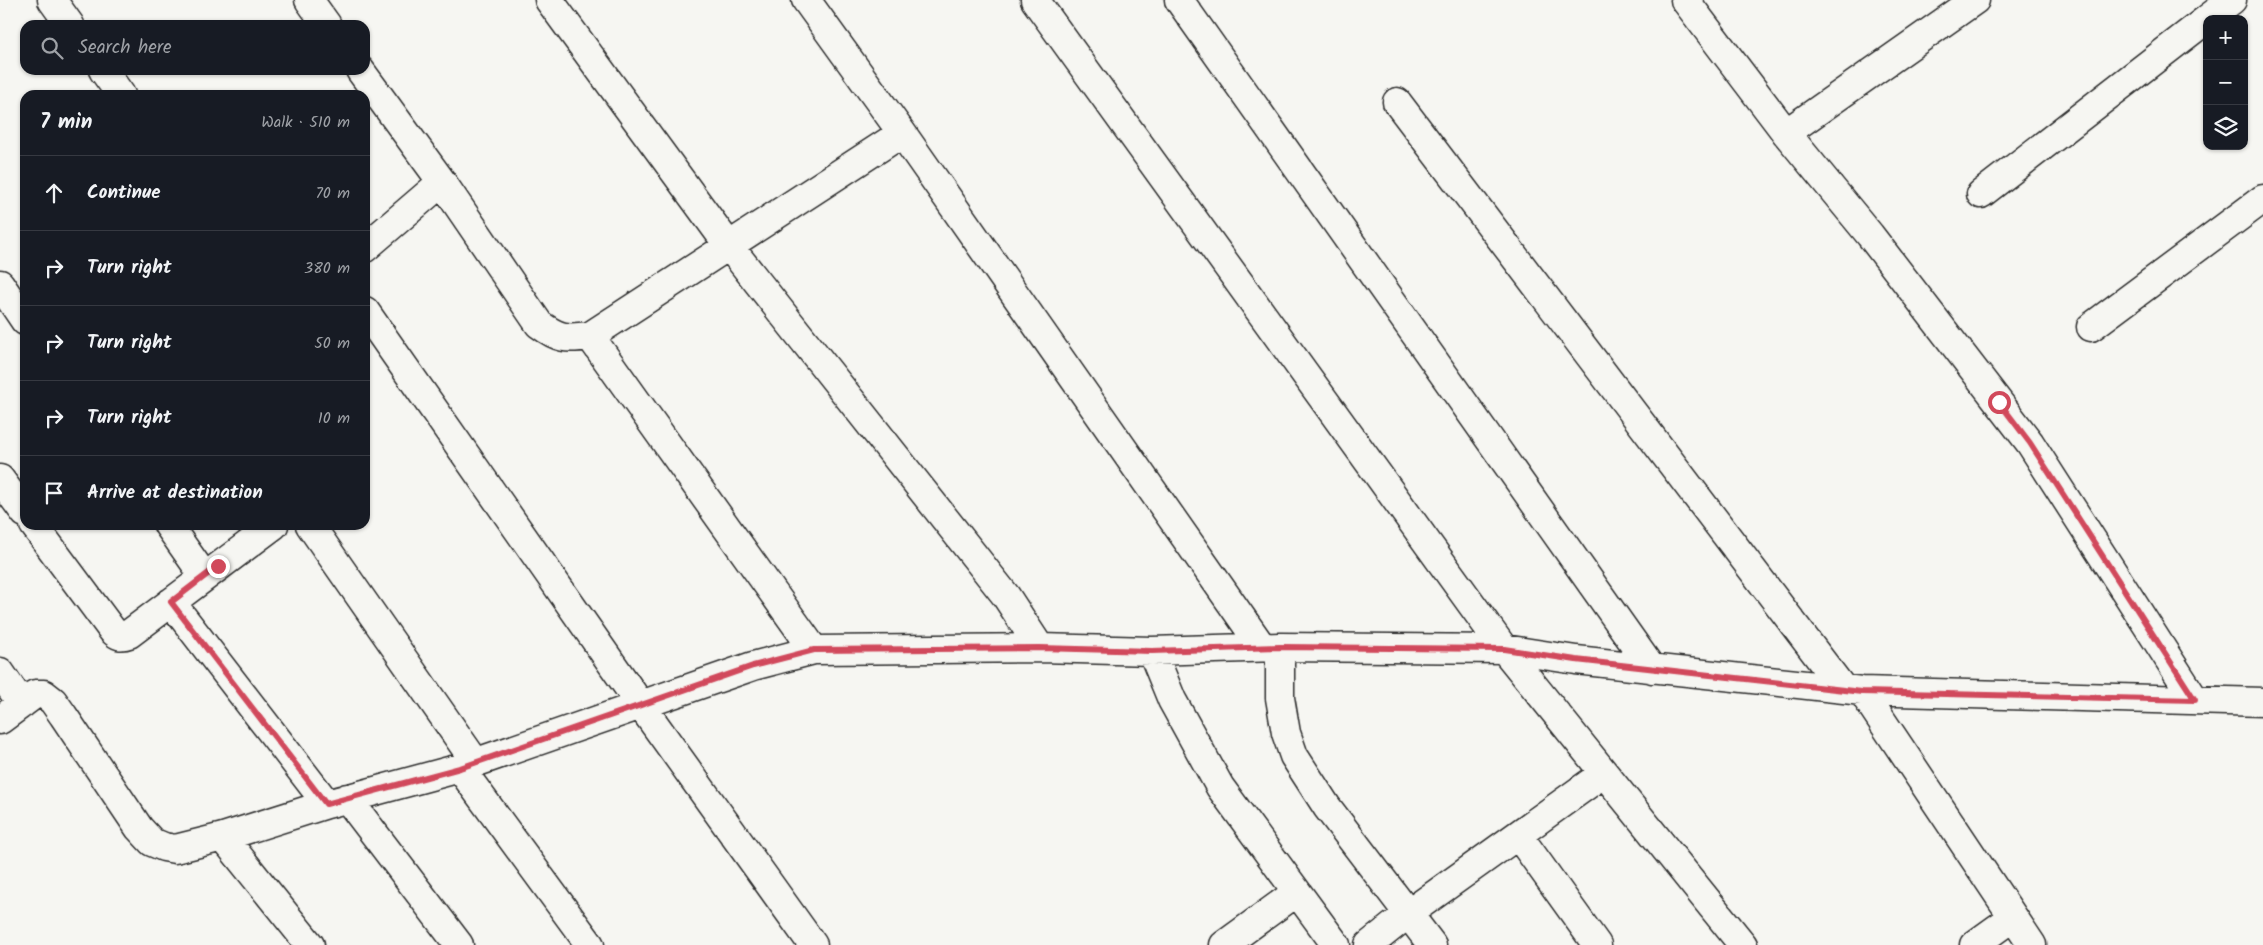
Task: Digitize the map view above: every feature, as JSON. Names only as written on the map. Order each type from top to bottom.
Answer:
[{"type":"street","points":[[52,0],[66,20]]},
{"type":"street","points":[[309,0],[323,20]]},
{"type":"street","points":[[549,0],[728,246],[1006,596],[1040,648]]},
{"type":"street","points":[[806,0],[1271,647],[1286,733],[1294,756],[1327,807],[1432,945]]},
{"type":"street","points":[[1035,0],[1504,649],[1743,945]]},
{"type":"street","points":[[1179,0],[1652,669]]},
{"type":"street","points":[[1685,0],[1786,133],[1870,235],[2030,443],[2195,700]]},
{"type":"street","points":[[1786,133],[1975,0]]},
{"type":"street","points":[[2212,15],[2232,0]]},
{"type":"street","points":[[1981,194],[2203,22]]},
{"type":"street","points":[[107,75],[117,90]]},
{"type":"street","points":[[364,75],[442,182],[539,324],[555,336],[571,338],[590,336],[902,132]]},
{"type":"street","points":[[1397,102],[1852,690],[2032,945]]},
{"type":"street","points":[[370,244],[442,182]]},
{"type":"street","points":[[2091,327],[2263,199]]},
{"type":"street","points":[[0,284],[20,314]]},
{"type":"street","points":[[370,318],[640,704],[813,945]]},
{"type":"street","points":[[590,336],[814,650]]},
{"type":"street","points":[[0,479],[20,506]]},
{"type":"street","points":[[38,530],[117,635],[123,636],[129,634],[267,530]]},
{"type":"street","points":[[172,530],[204,576]]},
{"type":"street","points":[[313,530],[468,766],[590,945]]},
{"type":"street","points":[[171,602],[458,945]]},
{"type":"street","points":[[0,720],[35,694],[44,694],[53,701],[139,828],[152,842],[164,847],[175,848],[223,837],[337,801],[468,766],[640,704],[753,666],[814,650],[1040,648],[1152,651],[1271,647],[1504,649],[1652,669],[1852,690],[2263,702]]},
{"type":"street","points":[[1152,651],[1172,700],[1220,787],[1336,945]]},
{"type":"street","points":[[0,672],[22,704]]},
{"type":"street","points":[[1369,945],[1409,913],[1604,773]]},
{"type":"street","points":[[1518,835],[1597,945]]},
{"type":"street","points":[[223,837],[310,945]]},
{"type":"street","points":[[1224,945],[1297,892]]},
{"type":"street","points":[[1974,945],[2013,917]]},
{"type":"route","points":[[218,566],[171,602],[326,804],[460,768],[753,666],[814,650],[1040,648],[1152,651],[1262,647],[1504,649],[1576,660],[1862,692],[2195,700],[2030,443],[1999,402]]}]
